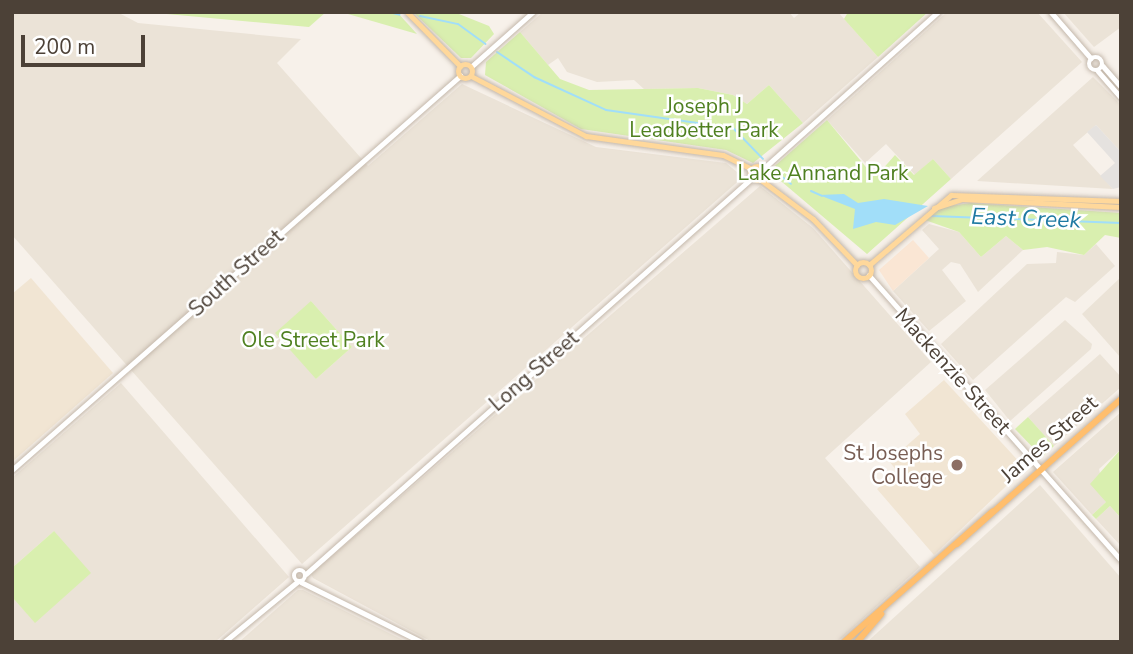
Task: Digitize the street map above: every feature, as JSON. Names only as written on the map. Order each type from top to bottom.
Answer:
[{"type":"highway","name":"James Street","points":[[844,642],[884,610],[1121,399]]},
{"type":"highway","name":"James Street","points":[[859,640],[884,610]]},
{"type":"main road","points":[[407,12],[460,66],[471,67],[471,76]]},
{"type":"main road","points":[[460,66],[460,76],[471,76],[586,136],[723,155],[752,169],[763,169],[761,180]]},
{"type":"main road","points":[[752,169],[752,178],[761,180],[813,219],[857,265],[857,276],[869,275],[869,265]]},
{"type":"main road","points":[[857,265],[869,265],[944,197],[962,193],[1121,201]]},
{"type":"main road","points":[[931,209],[962,199],[1121,207]]},
{"type":"street","points":[[471,67],[533,12]]},
{"type":"street","points":[[763,169],[938,12]]},
{"type":"street","points":[[1051,12],[1091,58],[1100,58],[1103,66],[1121,87]]},
{"type":"street","points":[[1091,58],[1089,67],[1098,71],[1121,97]]},
{"type":"street","points":[[1098,71],[1103,66]]},
{"type":"street","name":"South Street","points":[[12,470],[460,76]]},
{"type":"street","name":"Long Street","points":[[301,577],[752,178]]},
{"type":"street","name":"Mackenzie Street","points":[[869,275],[1121,560]]},
{"type":"street","points":[[224,642],[301,577],[319,590],[422,642]]},
{"type":"street","name":"James Street","points":[[851,642],[859,640]]},
{"type":"shaded area","points":[[12,12],[117,12],[138,23],[301,39],[277,63],[368,166],[462,84],[596,147],[726,163],[743,177],[302,564],[12,235]],"holes":[[[311,301],[352,347],[316,379]]]},
{"type":"shaded area","points":[[543,12],[789,12],[794,18],[801,12],[838,12],[878,57],[803,123],[769,85],[747,104],[733,95],[698,88],[644,89],[634,80],[597,82],[567,72],[558,58],[548,65],[520,32]]},
{"type":"shaded area","points":[[947,12],[1037,12],[1082,62],[951,179],[933,159],[915,175],[886,144],[865,163],[827,120]]},
{"type":"shaded area","points":[[1063,12],[1121,12],[1121,27],[1094,47]]},
{"type":"shaded area","points":[[1093,77],[1121,105],[1121,152],[1096,125],[1073,145],[1113,189],[977,181]]},
{"type":"shaded area","points":[[1096,125],[1121,152],[1121,187],[1113,189],[1100,176],[1115,163],[1087,132]]},
{"type":"shaded area","points":[[760,186],[813,228],[931,362],[825,458],[920,567],[837,642],[432,642],[313,578],[311,574]]},
{"type":"shaded area","points":[[929,224],[959,232],[981,257],[1006,236],[1023,250],[978,292],[960,264],[951,262],[942,270],[966,301],[929,331],[893,291],[939,249],[922,230]]},
{"type":"shaded area","points":[[913,240],[929,258],[893,291],[879,270]]},
{"type":"shaded area","points":[[1096,244],[1115,266],[1075,302],[1066,297],[973,380],[941,344],[1027,264],[1056,263],[1057,252],[1084,255]]},
{"type":"shaded area","points":[[1121,277],[1121,358],[1082,314]]},
{"type":"shaded area","points":[[31,278],[113,373],[12,462],[12,294]]},
{"type":"shaded area","points":[[1065,320],[1092,344],[1091,349],[1010,421],[985,390]]},
{"type":"shaded area","points":[[1100,354],[1121,377],[1121,387],[1054,446],[1028,417]]},
{"type":"shaded area","name":"St Josephs College","points":[[944,380],[1025,468],[934,555],[877,489],[897,471],[889,461],[920,434],[905,414]]},
{"type":"shaded area","points":[[121,383],[289,577],[215,642],[12,642],[12,597],[35,622],[54,531],[12,568],[12,478]]},
{"type":"shaded area","points":[[1121,412],[1121,449],[1099,469],[1106,502],[1092,515],[1053,472]]},
{"type":"shaded area","points":[[1040,485],[1121,578],[1121,642],[867,642]]},
{"type":"shaded area","points":[[1110,506],[1121,518],[1121,546],[1096,519]]},
{"type":"shaded area","points":[[298,590],[303,590],[407,642],[239,642]]},
{"type":"green space","points":[[145,12],[326,12],[309,27]]},
{"type":"green space","points":[[341,12],[397,12],[417,34]]},
{"type":"green space","points":[[413,12],[454,12],[489,26],[494,34],[471,58],[461,58]]},
{"type":"green space","points":[[848,12],[928,12],[878,57],[844,19]]},
{"type":"green space","name":"Joseph J Leadbetter Park","points":[[520,32],[560,79],[589,90],[698,88],[733,95],[747,104],[769,85],[803,123],[753,163],[726,150],[581,129],[485,75],[486,62]]},
{"type":"green space","name":"Lake Annand Park","points":[[827,120],[870,172],[880,172],[895,155],[914,175],[933,159],[951,179],[867,254],[769,171]]},
{"type":"green space","points":[[971,203],[1121,213],[1121,238],[1105,235],[1084,255],[1047,247],[1023,250],[1006,236],[981,257],[959,232],[925,220],[942,207]]},
{"type":"green space","name":"Ole Street Park","points":[[311,301],[352,347],[316,379],[275,333]]},
{"type":"green space","points":[[1028,417],[1054,446],[1042,457],[1015,429]]},
{"type":"green space","points":[[1121,449],[1121,518],[1110,506],[1096,519],[1092,515],[1106,502],[1090,484]]},
{"type":"green space","points":[[54,531],[91,573],[35,623],[12,597],[12,568]]},
{"type":"water","points":[[844,194],[858,203],[884,199],[928,206],[895,225],[876,222],[853,229],[855,209],[819,195]]},
{"type":"waterway","name":"East Creek","points":[[389,12],[400,15]]},
{"type":"waterway","name":"East Creek","points":[[420,16],[458,24],[486,44]]},
{"type":"waterway","name":"East Creek","points":[[497,52],[534,77],[606,110],[733,128],[763,159]]},
{"type":"waterway","name":"East Creek","points":[[772,169],[791,184]]},
{"type":"waterway","name":"East Creek","points":[[811,191],[822,196]]},
{"type":"waterway","name":"East Creek","points":[[932,216],[1121,223]]},
{"type":"place","name":"St Josephs College","points":[[957,465]]}]
